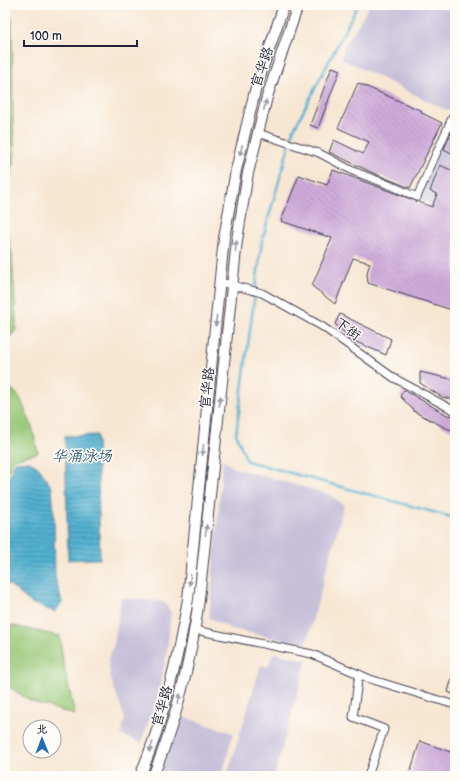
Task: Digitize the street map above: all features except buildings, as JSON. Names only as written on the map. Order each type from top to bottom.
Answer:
[{"type":"main road","name":"官华路","points":[[140,776],[163,714],[182,636],[188,599],[224,238],[236,170],[255,91],[284,5]]},
{"type":"main road","name":"官华路","points":[[153,776],[174,720],[186,674],[195,630],[237,240],[248,173],[272,81],[298,5]]},
{"type":"street","points":[[258,133],[319,153],[353,171],[417,197],[452,118],[455,115]]},
{"type":"street","name":"下街","points":[[220,282],[262,293],[323,327],[394,378],[455,411]]},
{"type":"street","points":[[195,630],[312,654],[370,679],[455,705]]},
{"type":"street","points":[[359,674],[353,718],[384,729],[368,776]]},
{"type":"shaded area","points":[[370,5],[455,5],[455,106],[448,111],[342,59],[344,47]]},
{"type":"shaded area","points":[[455,110],[455,228],[428,219],[431,204],[413,197],[449,115]]},
{"type":"shaded area","points":[[223,459],[234,468],[328,494],[344,505],[306,645],[232,629],[209,618]]},
{"type":"shaded area","points":[[121,598],[164,602],[171,612],[167,651],[161,685],[141,743],[121,735],[125,719],[110,676],[108,660],[114,644]]},
{"type":"shaded area","points":[[273,653],[307,660],[274,776],[227,776],[261,665],[268,667]]},
{"type":"shaded area","points":[[181,716],[233,733],[222,776],[159,776]]},
{"type":"green space","points":[[5,13],[12,19],[13,126],[15,154],[12,174],[5,180]]},
{"type":"green space","points":[[5,219],[12,254],[16,330],[5,343]]},
{"type":"green space","points":[[5,383],[19,396],[32,426],[38,453],[14,459],[5,478]]},
{"type":"green space","points":[[5,624],[60,636],[63,661],[75,715],[30,701],[5,684]]},
{"type":"water","name":"华涌泳场","points":[[97,435],[100,559],[68,560],[65,436]]},
{"type":"water","points":[[29,461],[39,468],[52,488],[55,577],[62,602],[55,612],[31,603],[10,585],[5,584],[5,520],[8,481],[15,462]]},
{"type":"waterway","points":[[358,5],[293,131],[262,241],[236,434],[247,461],[455,518]]}]
